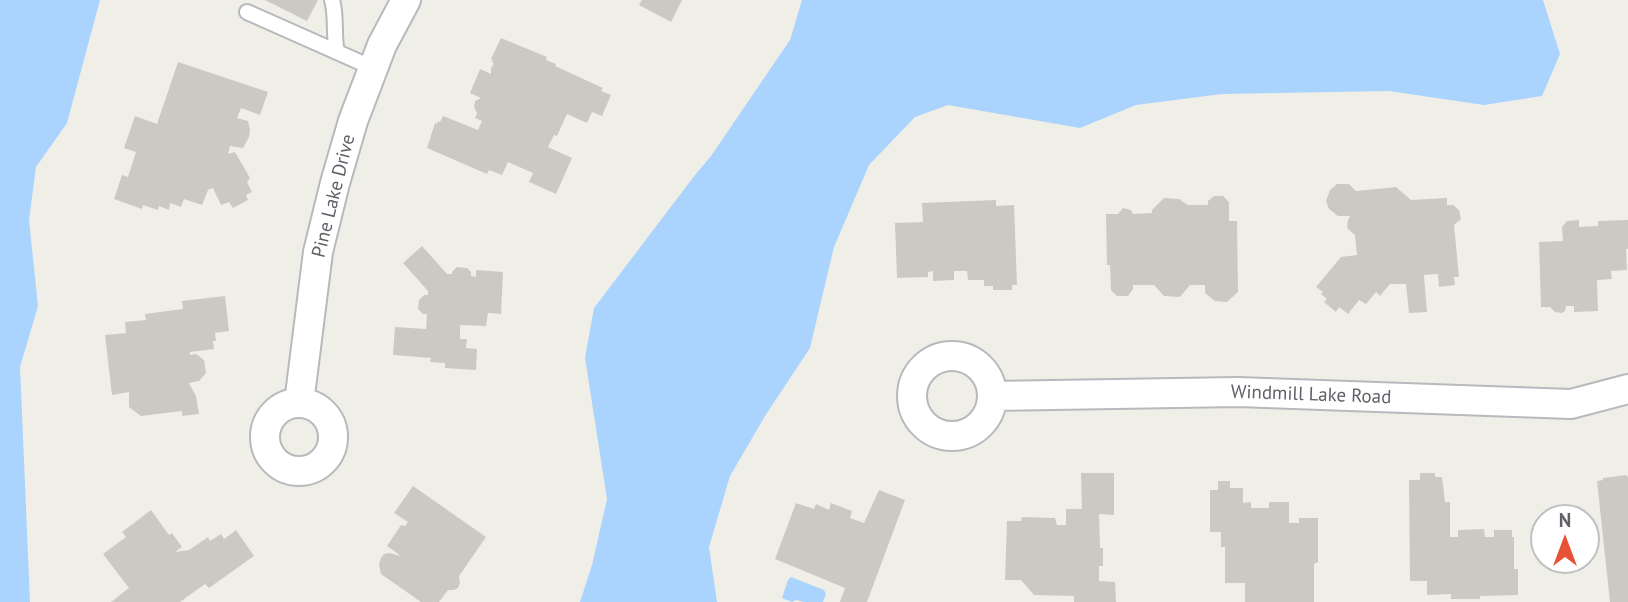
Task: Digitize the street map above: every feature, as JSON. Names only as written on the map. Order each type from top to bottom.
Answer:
[{"type":"street","name":"Pine Lake Drive","points":[[299,403],[318,252],[353,121],[382,45],[406,0]]},
{"type":"street","name":"Windmill Lake Road","points":[[992,396],[1238,392],[1571,404],[1628,390]]},
{"type":"lane","points":[[332,0],[336,13],[334,39],[337,52]]},
{"type":"lane","points":[[247,12],[373,68]]},
{"type":"water","points":[[0,0],[100,0],[67,123],[36,167],[29,220],[38,306],[20,367],[30,602],[0,602]]},
{"type":"water","points":[[802,0],[1543,0],[1560,54],[1542,96],[1484,105],[1389,91],[1222,94],[1136,105],[1080,128],[948,105],[915,117],[869,165],[834,247],[810,348],[765,416],[730,476],[709,547],[717,602],[580,602],[592,565],[607,499],[585,358],[594,308],[711,156],[790,40]]},
{"type":"water","points":[[791,577],[824,590],[826,594],[823,602],[792,602],[782,598]]},
{"type":"building","points":[[265,0],[318,0],[307,21]]},
{"type":"building","points":[[642,0],[682,0],[671,22],[639,5]]},
{"type":"building","points":[[501,38],[547,57],[546,60],[556,64],[555,66],[603,88],[601,91],[611,95],[602,116],[592,112],[587,123],[567,114],[557,136],[554,135],[548,147],[572,158],[556,194],[529,182],[533,173],[508,162],[502,175],[489,170],[487,174],[427,148],[435,123],[440,122],[443,116],[478,130],[482,121],[475,118],[477,113],[474,107],[475,101],[481,98],[470,93],[480,69],[491,74],[494,64],[491,59]]},
{"type":"building","points":[[178,62],[268,92],[260,115],[241,108],[237,118],[248,121],[249,137],[243,148],[230,146],[228,154],[235,152],[250,178],[247,182],[252,192],[246,195],[248,200],[233,208],[229,202],[221,205],[213,188],[208,190],[202,205],[184,199],[181,207],[170,203],[169,210],[143,205],[142,209],[114,199],[122,175],[128,177],[136,152],[124,148],[135,116],[157,124]]},
{"type":"building","points":[[1337,184],[1349,184],[1356,191],[1396,187],[1411,200],[1447,198],[1447,205],[1453,205],[1459,210],[1461,219],[1454,225],[1459,277],[1454,277],[1455,285],[1439,287],[1438,274],[1424,275],[1427,312],[1409,313],[1406,284],[1390,284],[1380,296],[1376,292],[1366,304],[1359,300],[1348,314],[1339,307],[1336,312],[1324,302],[1327,299],[1316,287],[1341,257],[1357,255],[1355,235],[1347,228],[1350,216],[1338,216],[1329,209],[1326,201],[1330,190]]},
{"type":"building","points":[[1214,196],[1223,196],[1229,202],[1229,221],[1237,221],[1238,292],[1227,302],[1215,301],[1205,293],[1205,285],[1190,285],[1180,297],[1164,296],[1154,285],[1133,285],[1128,296],[1117,296],[1111,290],[1110,265],[1107,265],[1106,214],[1118,214],[1123,208],[1131,210],[1133,214],[1152,213],[1164,198],[1179,199],[1188,205],[1208,205],[1208,201]]},
{"type":"building","points":[[996,200],[996,206],[1014,205],[1017,285],[1012,285],[1012,290],[993,290],[993,286],[984,286],[984,280],[968,280],[967,271],[954,271],[954,280],[933,281],[933,271],[928,272],[928,277],[897,278],[895,223],[923,222],[922,203]]},
{"type":"building","points":[[1579,220],[1579,227],[1598,226],[1598,221],[1628,220],[1627,270],[1611,271],[1612,279],[1597,280],[1598,311],[1574,312],[1574,306],[1566,306],[1562,313],[1555,312],[1550,307],[1541,307],[1539,242],[1563,241],[1562,227],[1567,221]]},
{"type":"building","points":[[422,246],[447,274],[452,274],[457,267],[467,268],[471,276],[476,277],[476,270],[503,272],[501,314],[488,313],[486,326],[460,325],[460,339],[467,339],[466,348],[477,349],[476,370],[445,368],[445,363],[430,362],[431,358],[393,355],[395,327],[426,329],[427,314],[418,309],[419,300],[428,295],[428,291],[403,263]]},
{"type":"building","points":[[225,296],[229,331],[215,333],[214,349],[190,352],[190,355],[196,354],[204,360],[206,373],[199,381],[189,383],[196,396],[199,414],[182,416],[182,411],[141,416],[129,407],[129,392],[112,395],[105,335],[126,333],[125,322],[146,320],[145,314],[183,309],[182,301]]},
{"type":"building","points":[[1081,473],[1114,473],[1114,515],[1099,514],[1103,566],[1099,566],[1099,581],[1115,582],[1116,602],[1074,602],[1074,596],[1034,595],[1021,580],[1005,580],[1007,521],[1021,521],[1022,517],[1055,518],[1057,525],[1066,525],[1066,509],[1082,509]]},
{"type":"building","points":[[1420,473],[1435,473],[1435,477],[1442,477],[1445,502],[1450,502],[1450,537],[1458,537],[1458,530],[1484,529],[1485,537],[1494,537],[1494,530],[1512,530],[1514,569],[1518,569],[1518,595],[1451,599],[1451,594],[1427,595],[1427,581],[1410,581],[1409,480],[1420,480]]},
{"type":"building","points":[[1628,477],[1628,602],[1610,602],[1597,481],[1603,478]]},
{"type":"building","points":[[1218,481],[1230,481],[1230,488],[1243,488],[1243,503],[1251,502],[1251,508],[1269,508],[1269,502],[1289,502],[1289,523],[1299,523],[1299,518],[1318,518],[1314,602],[1245,602],[1245,583],[1225,583],[1225,547],[1221,547],[1221,532],[1210,532],[1210,490],[1218,490]]},
{"type":"building","points":[[413,486],[486,537],[459,576],[458,588],[448,590],[439,602],[421,602],[381,574],[379,564],[384,554],[401,556],[387,546],[401,525],[405,526],[408,522],[394,513]]},
{"type":"building","points":[[879,490],[905,500],[867,602],[840,602],[845,588],[775,559],[796,503],[814,509],[816,504],[829,510],[831,503],[852,511],[850,518],[864,523]]},
{"type":"building","points":[[151,510],[169,535],[172,533],[182,547],[175,552],[189,550],[208,537],[210,541],[221,534],[224,539],[236,530],[254,556],[209,588],[205,584],[180,602],[111,602],[129,588],[103,554],[126,537],[122,532]]}]
